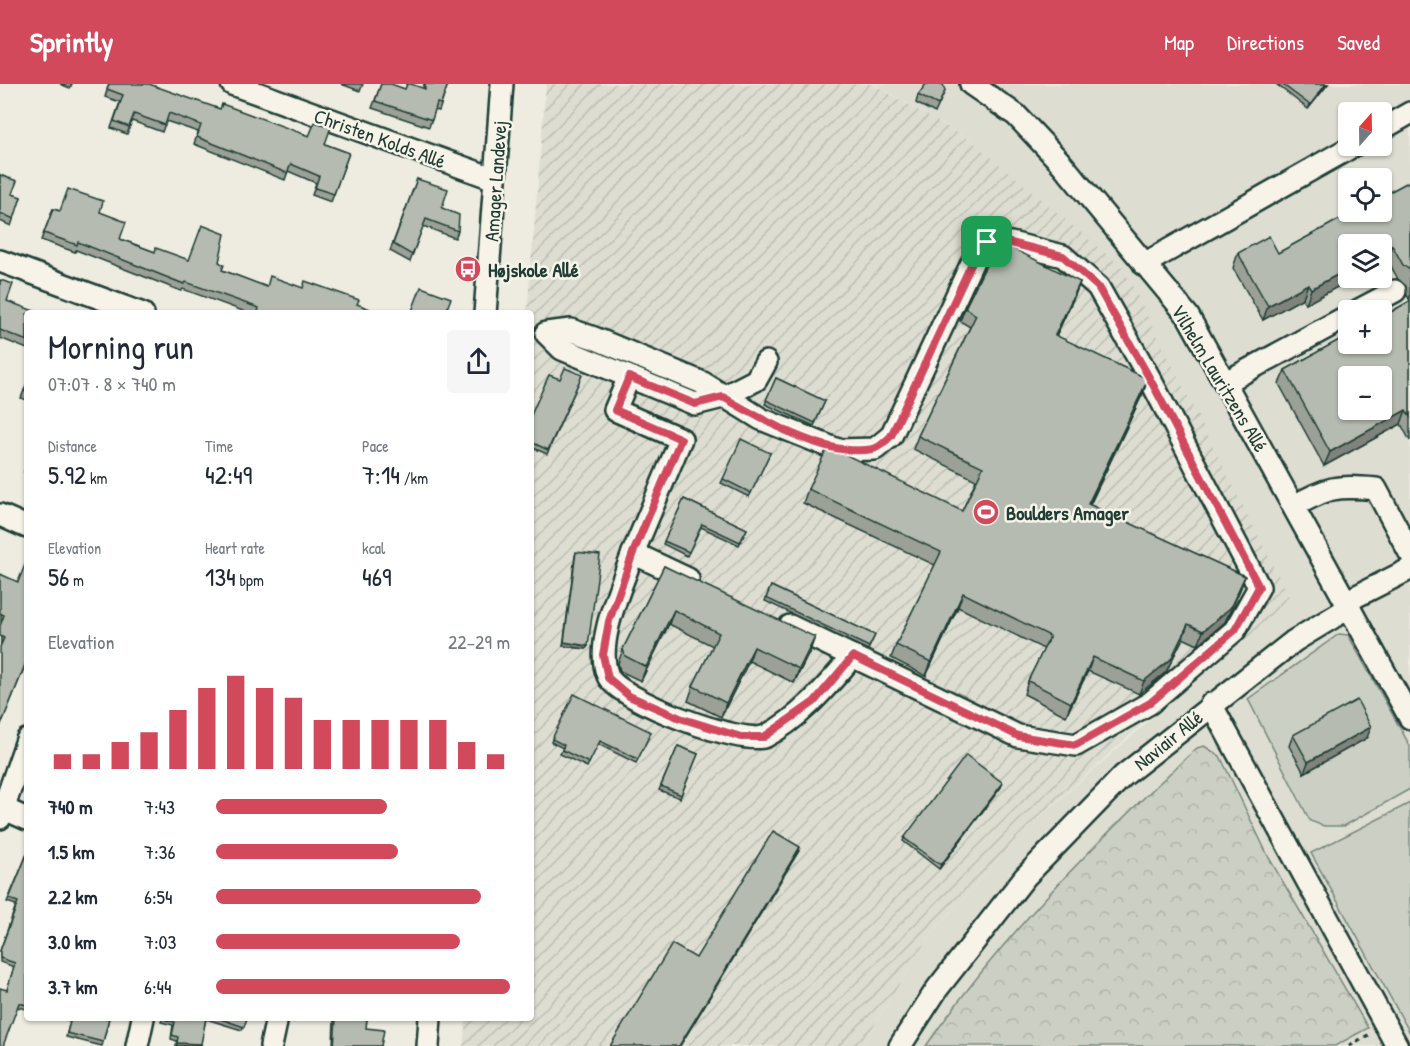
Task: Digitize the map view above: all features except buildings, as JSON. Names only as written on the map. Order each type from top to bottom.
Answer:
[{"type":"street","name":"Christen Kolds Allé","points":[[232,84],[495,179]]},
{"type":"street","name":"Amager Landevej","points":[[486,310],[502,84]]},
{"type":"street","name":"Vilhelm Lauritzens Allé","points":[[971,84],[989,95],[1024,123],[1062,164],[1188,316],[1410,718]]},
{"type":"street","points":[[1392,123],[1410,113]]},
{"type":"street","points":[[1144,264],[1338,154]]},
{"type":"street","points":[[538,330],[571,330],[703,383],[761,418],[838,450],[875,449],[891,436],[978,250],[987,242],[1011,243],[1063,256],[1098,287],[1150,379],[1259,587],[1235,630],[1150,703],[1076,745],[1018,736],[769,616]]},
{"type":"street","points":[[0,261],[132,310]]},
{"type":"street","points":[[1378,300],[1395,291]]},
{"type":"street","points":[[1226,382],[1338,321]]},
{"type":"street","points":[[538,330],[562,349],[695,404],[723,397],[756,380],[766,363]]},
{"type":"street","points":[[629,377],[615,410],[681,439],[633,553],[609,621],[603,655],[608,678],[629,696],[680,718],[741,737],[764,737],[814,702],[853,656]]},
{"type":"street","points":[[1294,506],[1326,489],[1346,486],[1376,489],[1410,553]]},
{"type":"street","points":[[0,515],[24,526]]},
{"type":"street","points":[[633,553],[706,587]]},
{"type":"street","points":[[1211,704],[1294,641],[1348,604],[1410,569]]},
{"type":"street","name":"Naviair Allé","points":[[900,1046],[938,988],[1025,877],[1123,776],[1211,704],[1397,1046]]},
{"type":"street","points":[[24,748],[1,811],[24,818]]},
{"type":"street","points":[[137,1046],[142,1021]]},
{"type":"street","points":[[271,1046],[276,1021]]},
{"type":"street","points":[[428,1046],[430,1021]]},
{"type":"shaded area","points":[[546,84],[873,84],[973,142],[1123,268],[1292,603],[1180,690],[1019,836],[928,938],[861,1046],[463,1046],[466,1021],[534,1021],[534,310],[527,310]]},
{"type":"shaded area","points":[[874,84],[1410,84],[1410,1046],[861,1046],[928,938],[1019,836],[1162,709],[1180,690],[973,142]]},
{"type":"green space","points":[[1339,634],[1348,635],[1410,746],[1410,789],[1344,826],[1324,826],[1310,821],[1248,699]]},
{"type":"green space","points":[[1204,746],[1220,756],[1269,858],[1368,1028],[1335,1046],[926,1046],[987,965],[1053,890],[1160,782],[1197,748]]},
{"type":"green space","points":[[1410,803],[1410,1033],[1311,853]]},
{"type":"place","name":"Højskole Allé","points":[[468,269]]},
{"type":"place","name":"Boulders Amager","points":[[986,512]]},
{"type":"route","points":[[987,242],[1011,243],[1063,256],[1098,287],[1150,379],[1259,587],[1235,630],[1150,703],[1076,745],[1018,736],[853,656],[814,702],[764,737],[741,737],[680,718],[629,696],[608,678],[603,655],[609,621],[633,553],[681,439],[615,410],[629,377],[695,404],[723,397],[761,418],[838,450],[875,449],[891,436],[978,250],[987,242]]}]
